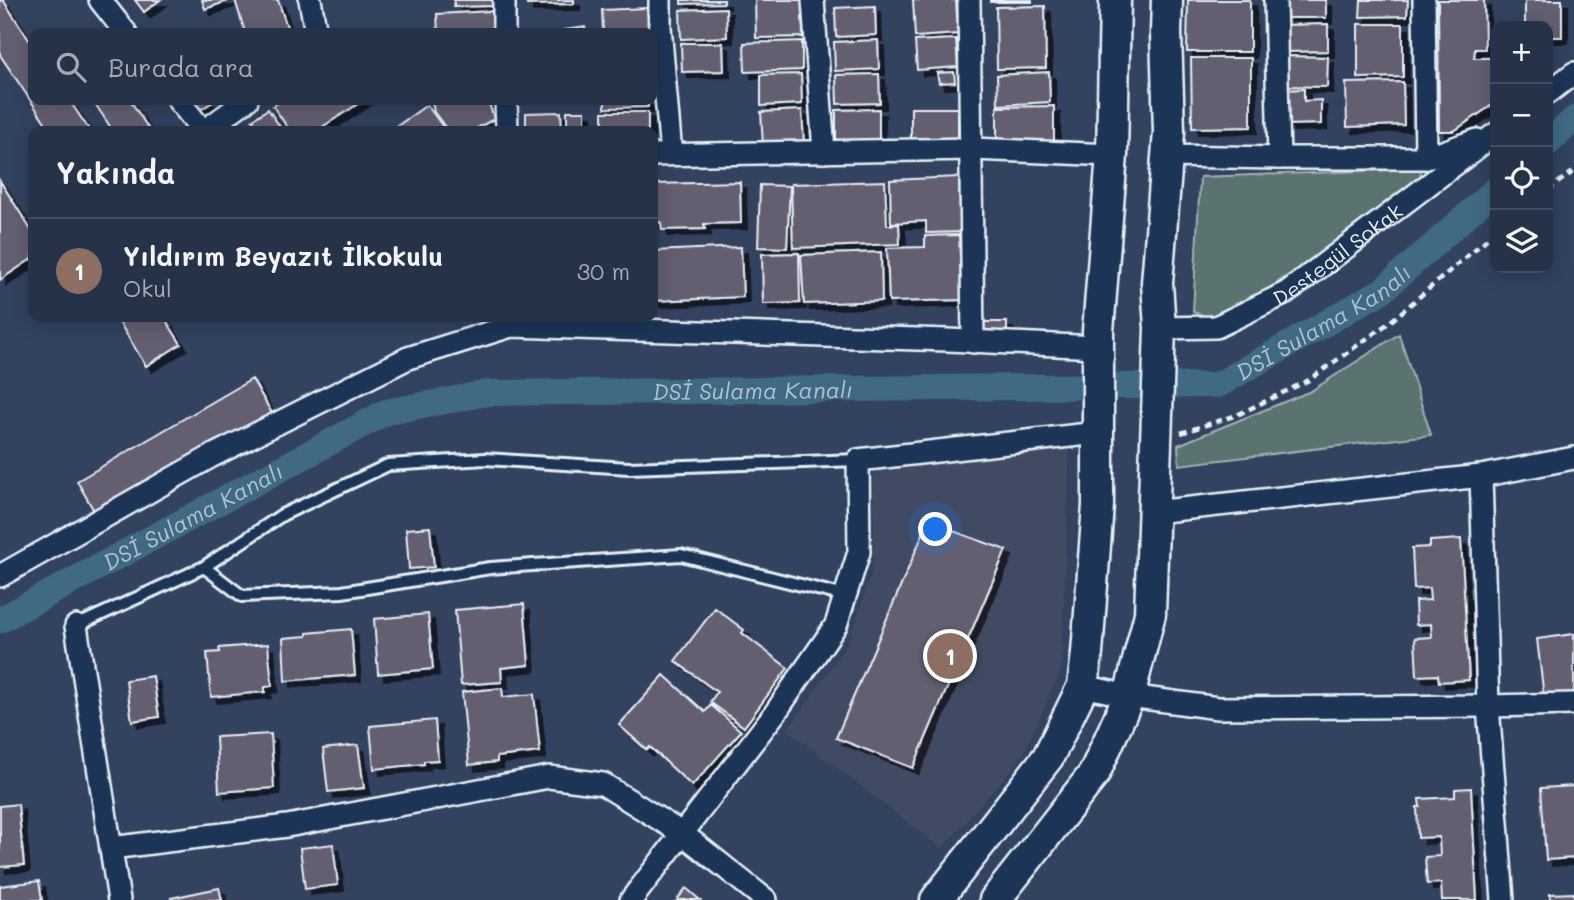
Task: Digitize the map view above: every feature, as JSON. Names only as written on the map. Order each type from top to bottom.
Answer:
[{"type":"main road","points":[[936,900],[1048,757],[1083,687],[1098,505],[1097,352],[1112,155],[1115,0]]},
{"type":"main road","points":[[995,900],[1094,774],[1129,696],[1150,614],[1160,342],[1157,283],[1169,132],[1167,0]]},
{"type":"street","points":[[100,0],[122,28]]},
{"type":"street","points":[[310,0],[315,28]]},
{"type":"street","points":[[504,0],[504,28]]},
{"type":"street","points":[[660,0],[662,155],[972,149],[1112,155]]},
{"type":"street","points":[[813,0],[824,152]]},
{"type":"street","points":[[969,0],[974,342]]},
{"type":"street","points":[[1275,0],[1279,158]]},
{"type":"street","points":[[1424,0],[1426,158]]},
{"type":"street","points":[[1553,89],[1574,73]]},
{"type":"street","points":[[182,105],[199,126]]},
{"type":"street","points":[[210,126],[240,105]]},
{"type":"street","points":[[506,105],[507,126]]},
{"type":"street","points":[[1167,156],[1426,158],[1490,136]]},
{"type":"street","name":"Destegül Sokak","points":[[1160,342],[1216,327],[1286,293],[1490,138]]},
{"type":"street","points":[[0,576],[212,456],[408,358],[508,322]]},
{"type":"street","points":[[533,322],[974,342],[1097,352]]},
{"type":"street","points":[[631,900],[775,713],[836,625],[859,552],[858,460],[1097,421]]},
{"type":"street","points":[[1154,512],[1481,476],[1574,458]]},
{"type":"street","points":[[1481,476],[1488,706],[1503,900]]},
{"type":"street","points":[[76,626],[119,900]]},
{"type":"street","points":[[1083,687],[1218,708],[1574,704]]},
{"type":"street","points":[[111,848],[287,826],[549,777],[603,784],[683,834],[766,900]]},
{"type":"lane","points":[[76,626],[204,567],[282,515],[388,465],[485,459],[629,468],[858,460]]},
{"type":"lane","points":[[204,567],[242,596],[342,592],[490,568],[681,555],[845,596]]},
{"type":"path","points":[[1553,187],[1574,172]]},
{"type":"path","points":[[1157,430],[1237,415],[1309,380],[1390,322],[1490,236]]},
{"type":"shaded area","points":[[1070,447],[1061,671],[1021,758],[942,849],[788,730],[849,642],[873,569],[874,466]]},
{"type":"green space","points":[[1421,169],[1420,183],[1261,294],[1209,317],[1193,312],[1200,177]]},
{"type":"green space","points":[[1399,334],[1431,435],[1179,465],[1178,445],[1311,391]]},
{"type":"building","points":[[0,0],[3,0],[28,38],[28,97],[0,55]]},
{"type":"building","points":[[135,0],[160,0],[144,12]]},
{"type":"building","points":[[202,0],[228,0],[228,1],[205,9]]},
{"type":"building","points":[[235,0],[278,0],[287,28],[244,28]]},
{"type":"building","points":[[454,0],[492,0],[492,6],[454,7]]},
{"type":"building","points":[[527,0],[574,0],[574,4],[527,5]]},
{"type":"building","points":[[681,0],[724,0],[724,3],[681,4]]},
{"type":"building","points":[[755,0],[802,0],[803,37],[756,38]]},
{"type":"building","points":[[913,0],[956,0],[958,34],[915,37]]},
{"type":"building","points":[[1032,0],[1032,2],[990,2]]},
{"type":"building","points":[[1188,0],[1250,0],[1250,52],[1187,52]]},
{"type":"building","points":[[1285,0],[1326,0],[1326,18],[1285,18]]},
{"type":"building","points":[[1361,0],[1408,0],[1407,16],[1360,17]]},
{"type":"building","points":[[1438,0],[1484,0],[1485,49],[1475,49],[1474,58],[1490,58],[1490,106],[1454,131],[1439,131]]},
{"type":"building","points":[[1525,0],[1562,0],[1562,37],[1553,37],[1553,21],[1525,21]]},
{"type":"building","points":[[875,6],[876,35],[836,37],[835,8]]},
{"type":"building","points":[[1045,6],[1046,68],[997,69],[996,7]]},
{"type":"building","points":[[647,8],[648,28],[603,28],[602,10]]},
{"type":"building","points":[[726,8],[727,37],[681,39],[680,10]]},
{"type":"building","points":[[492,11],[493,28],[438,28],[437,14]]},
{"type":"building","points":[[1328,24],[1328,51],[1285,52],[1285,25]]},
{"type":"building","points":[[1358,24],[1403,24],[1403,77],[1358,78]]},
{"type":"building","points":[[956,39],[958,67],[917,70],[915,41]]},
{"type":"building","points":[[878,40],[879,69],[835,71],[834,42]]},
{"type":"building","points":[[802,41],[802,70],[745,72],[744,43]]},
{"type":"building","points":[[681,43],[723,43],[724,71],[682,72]]},
{"type":"building","points":[[1285,56],[1328,57],[1327,87],[1284,86]]},
{"type":"building","points":[[1191,58],[1251,58],[1251,127],[1192,128]]},
{"type":"building","points":[[954,72],[955,82],[939,83],[937,73]]},
{"type":"building","points":[[1049,72],[1050,102],[998,105],[997,75]]},
{"type":"building","points":[[801,74],[802,104],[761,106],[761,75]]},
{"type":"building","points":[[879,74],[880,103],[837,104],[836,75]]},
{"type":"building","points":[[1403,82],[1404,125],[1347,127],[1346,83]]},
{"type":"building","points":[[1304,89],[1304,101],[1321,100],[1321,124],[1285,125],[1285,90]]},
{"type":"building","points":[[34,105],[72,105],[87,126],[48,126]]},
{"type":"building","points":[[96,105],[133,105],[147,126],[110,126]]},
{"type":"building","points":[[356,105],[324,126],[287,126],[273,106]]},
{"type":"building","points":[[427,105],[442,126],[397,126]]},
{"type":"building","points":[[433,105],[490,105],[494,119],[481,126],[444,126],[434,112]]},
{"type":"building","points":[[605,105],[648,105],[648,107],[605,108]]},
{"type":"building","points":[[1054,106],[1054,141],[997,142],[997,107]]},
{"type":"building","points":[[911,108],[958,108],[958,143],[911,143]]},
{"type":"building","points":[[268,109],[280,126],[252,126],[255,124],[252,120]]},
{"type":"building","points":[[879,109],[879,144],[836,144],[836,110]]},
{"type":"building","points":[[802,110],[804,144],[763,146],[761,112]]},
{"type":"building","points":[[567,111],[585,111],[585,126],[567,126]]},
{"type":"building","points":[[561,112],[562,126],[526,126],[526,113]]},
{"type":"building","points":[[603,112],[648,112],[648,126],[603,126]]},
{"type":"building","points":[[959,177],[961,232],[926,233],[926,221],[891,223],[890,180]]},
{"type":"building","points":[[0,181],[28,225],[28,261],[0,280]]},
{"type":"building","points":[[885,181],[887,225],[899,224],[900,244],[793,248],[791,184]]},
{"type":"building","points":[[740,182],[741,223],[704,224],[705,229],[662,230],[661,222],[658,222],[658,184]]},
{"type":"building","points":[[760,185],[790,186],[787,248],[758,247]]},
{"type":"building","points":[[959,235],[962,300],[889,302],[887,248],[925,247],[925,236]]},
{"type":"building","points":[[741,247],[743,297],[658,301],[658,251]]},
{"type":"building","points":[[881,252],[882,301],[804,304],[801,255]]},
{"type":"building","points":[[799,253],[800,303],[763,304],[762,254]]},
{"type":"building","points":[[119,322],[167,322],[181,344],[146,366]]},
{"type":"building","points":[[984,322],[1007,322],[1007,340],[984,340]]},
{"type":"building","points":[[252,379],[273,415],[97,516],[77,481]]},
{"type":"building","points":[[928,522],[1006,550],[913,768],[836,738]]},
{"type":"building","points":[[430,527],[434,567],[409,569],[406,529]]},
{"type":"building","points":[[1461,539],[1469,680],[1439,682],[1438,675],[1417,676],[1415,638],[1432,637],[1431,624],[1416,625],[1415,601],[1430,600],[1429,588],[1414,589],[1412,548],[1430,547],[1430,541]]},
{"type":"building","points":[[524,604],[529,665],[501,668],[502,682],[461,685],[455,610]]},
{"type":"building","points":[[715,608],[744,630],[742,633],[788,668],[744,727],[710,702],[717,692],[675,661]]},
{"type":"building","points":[[428,614],[433,669],[378,674],[374,619]]},
{"type":"building","points":[[351,629],[355,675],[285,681],[283,638]]},
{"type":"building","points":[[1574,634],[1574,698],[1544,697],[1537,639]]},
{"type":"building","points":[[268,644],[272,686],[265,687],[265,692],[211,697],[207,653],[220,652],[219,648]]},
{"type":"building","points":[[664,675],[705,712],[711,705],[741,731],[692,786],[650,747],[647,750],[619,725]]},
{"type":"building","points":[[153,676],[159,717],[132,721],[126,680]]},
{"type":"building","points":[[502,688],[503,697],[534,694],[540,752],[497,757],[497,762],[469,765],[462,692]]},
{"type":"building","points":[[435,720],[438,760],[374,769],[370,726]]},
{"type":"building","points":[[271,734],[274,788],[219,792],[216,737]]},
{"type":"building","points":[[358,745],[364,788],[328,792],[323,749]]},
{"type":"building","points":[[1574,786],[1574,858],[1546,860],[1541,788]]},
{"type":"building","points":[[1471,788],[1477,900],[1442,900],[1441,883],[1427,884],[1425,857],[1440,856],[1439,837],[1418,838],[1419,799],[1455,797],[1455,789]]},
{"type":"building","points":[[18,804],[24,865],[0,867],[0,806]]},
{"type":"building","points":[[333,844],[338,885],[305,889],[300,848]]},
{"type":"building","points":[[39,881],[42,900],[0,900],[0,886]]},
{"type":"building","points":[[219,888],[222,900],[171,898]]},
{"type":"building","points":[[686,888],[700,900],[677,900]]},
{"type":"building","points":[[1574,893],[1574,900],[1550,900],[1550,894]]},
{"type":"waterway","name":"DSİ Sulama Kanalı","points":[[1553,138],[1574,119]]},
{"type":"waterway","name":"DSİ Sulama Kanalı","points":[[0,620],[386,412],[488,393],[1218,385],[1383,290],[1490,194]]},
{"type":"place","name":"Yıldırım Beyazıt İlkokulu","points":[[950,656]]}]
